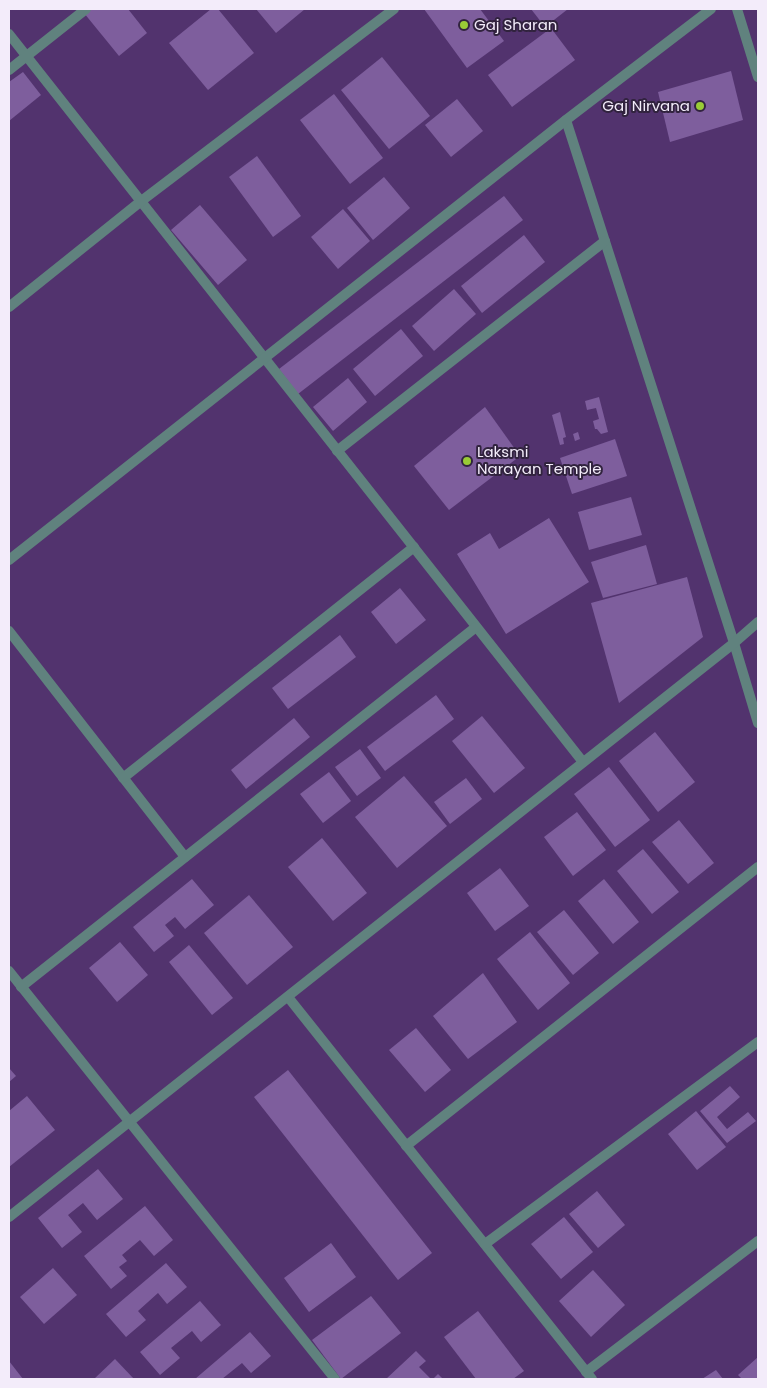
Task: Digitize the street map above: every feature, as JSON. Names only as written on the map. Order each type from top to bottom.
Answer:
[{"type":"street","points":[[9,70],[86,9]]},
{"type":"street","points":[[9,307],[140,202],[394,9]]},
{"type":"street","points":[[9,560],[566,120],[711,9]]},
{"type":"street","points":[[737,9],[758,77]]},
{"type":"street","points":[[9,34],[584,762]]},
{"type":"street","points":[[566,120],[734,643],[758,724]]},
{"type":"street","points":[[337,451],[605,242]]},
{"type":"street","points":[[123,778],[414,547]]},
{"type":"street","points":[[9,1217],[734,643],[758,622]]},
{"type":"street","points":[[21,987],[476,627]]},
{"type":"street","points":[[9,631],[185,857]]},
{"type":"street","points":[[406,1146],[758,867]]},
{"type":"street","points":[[9,971],[335,1379]]},
{"type":"street","points":[[288,997],[589,1376],[758,1241]]},
{"type":"street","points":[[484,1244],[758,1042]]},
{"type":"building","points":[[89,9],[128,9],[147,33],[119,56],[84,13]]},
{"type":"building","points":[[211,9],[218,9],[254,53],[208,90],[169,43]]},
{"type":"building","points":[[256,9],[305,9],[276,33]]},
{"type":"building","name":"Gaj Sharan","points":[[424,9],[480,9],[504,41],[467,68]]},
{"type":"building","points":[[531,9],[568,9],[545,27]]},
{"type":"building","points":[[551,28],[575,60],[512,107],[488,75]]},
{"type":"building","points":[[382,57],[430,116],[389,149],[341,90]]},
{"type":"building","name":"Gaj Nirvana","points":[[731,71],[743,120],[670,142],[658,92]]},
{"type":"building","points":[[23,72],[41,95],[9,121],[9,82]]},
{"type":"building","points":[[334,94],[383,158],[350,184],[300,120]]},
{"type":"building","points":[[457,99],[483,131],[451,157],[425,125]]},
{"type":"building","points":[[257,156],[301,216],[273,237],[229,177]]},
{"type":"building","points":[[384,177],[410,208],[373,240],[347,208]]},
{"type":"building","points":[[504,196],[523,220],[298,394],[279,369]]},
{"type":"building","points":[[200,205],[247,260],[218,285],[171,230]]},
{"type":"building","points":[[343,209],[370,241],[338,269],[311,237]]},
{"type":"building","points":[[524,235],[545,262],[482,313],[461,286]]},
{"type":"building","points":[[454,289],[476,314],[434,351],[412,326]]},
{"type":"building","points":[[401,329],[423,356],[375,396],[353,369]]},
{"type":"building","points":[[348,378],[367,402],[333,431],[313,407]]},
{"type":"building","points":[[599,397],[608,432],[601,434],[595,429],[593,421],[599,419],[596,408],[587,410],[585,401]]},
{"type":"building","name":"Laksmi Narayan Temple","points":[[485,407],[520,456],[449,510],[414,466]]},
{"type":"building","points":[[560,412],[566,437],[563,438],[564,444],[560,445],[552,415]]},
{"type":"building","points":[[578,432],[580,439],[575,441],[573,434]]},
{"type":"building","points":[[615,439],[627,476],[572,494],[560,458]]},
{"type":"building","points":[[631,497],[642,535],[589,550],[578,512]]},
{"type":"building","points":[[549,518],[589,582],[506,634],[457,554],[490,533],[499,549]]},
{"type":"building","points":[[646,545],[657,584],[603,598],[591,562]]},
{"type":"building","points":[[687,577],[703,637],[619,703],[591,603]]},
{"type":"building","points":[[400,588],[426,620],[396,644],[371,612]]},
{"type":"building","points":[[340,635],[356,657],[288,709],[272,688]]},
{"type":"building","points":[[436,695],[454,719],[385,771],[367,747]]},
{"type":"building","points":[[482,716],[525,768],[494,793],[452,741]]},
{"type":"building","points":[[294,718],[310,737],[246,789],[231,770]]},
{"type":"building","points":[[655,732],[695,782],[658,812],[619,761]]},
{"type":"building","points":[[360,749],[381,778],[357,796],[335,767]]},
{"type":"building","points":[[609,767],[650,820],[615,847],[574,794]]},
{"type":"building","points":[[329,772],[351,801],[323,823],[300,794]]},
{"type":"building","points":[[404,776],[447,826],[397,868],[355,817]]},
{"type":"building","points":[[466,778],[482,799],[450,824],[434,802]]},
{"type":"building","points":[[577,812],[606,850],[573,876],[544,837]]},
{"type":"building","points":[[679,820],[714,863],[688,884],[652,842]]},
{"type":"building","points":[[322,838],[367,893],[333,921],[288,867]]},
{"type":"building","points":[[643,849],[679,892],[652,914],[617,871]]},
{"type":"building","points":[[500,868],[529,906],[495,931],[467,893]]},
{"type":"building","points":[[192,879],[214,905],[185,929],[175,917],[165,925],[174,936],[154,952],[133,927]]},
{"type":"building","points":[[604,879],[639,922],[613,944],[578,901]]},
{"type":"building","points":[[249,895],[293,947],[247,985],[204,933]]},
{"type":"building","points":[[564,910],[599,953],[573,975],[537,932]]},
{"type":"building","points":[[530,932],[570,983],[538,1010],[497,959]]},
{"type":"building","points":[[120,942],[148,975],[117,1002],[89,968]]},
{"type":"building","points":[[189,945],[233,998],[212,1015],[169,962]]},
{"type":"building","points":[[483,973],[517,1022],[468,1059],[433,1016]]},
{"type":"building","points":[[416,1028],[451,1070],[425,1092],[389,1050]]},
{"type":"building","points":[[9,1068],[16,1076],[9,1082]]},
{"type":"building","points":[[288,1070],[432,1253],[398,1280],[254,1097]]},
{"type":"building","points":[[730,1086],[740,1097],[717,1117],[727,1129],[748,1112],[756,1121],[727,1143],[700,1111]]},
{"type":"building","points":[[27,1096],[55,1130],[9,1167],[9,1111]]},
{"type":"building","points":[[696,1111],[726,1147],[697,1170],[668,1134]]},
{"type":"building","points":[[98,1169],[123,1199],[97,1220],[83,1203],[68,1215],[82,1232],[62,1248],[38,1218]]},
{"type":"building","points":[[597,1191],[625,1225],[598,1248],[569,1214]]},
{"type":"building","points":[[145,1206],[173,1240],[154,1256],[140,1240],[122,1255],[127,1261],[119,1267],[127,1276],[111,1289],[84,1256]]},
{"type":"building","points":[[564,1217],[593,1252],[561,1279],[531,1244]]},
{"type":"building","points":[[331,1243],[356,1277],[309,1312],[284,1278]]},
{"type":"building","points":[[166,1263],[187,1287],[167,1304],[158,1293],[138,1311],[146,1320],[126,1337],[106,1314]]},
{"type":"building","points":[[53,1268],[77,1295],[44,1324],[20,1297]]},
{"type":"building","points":[[593,1270],[625,1305],[591,1337],[559,1301]]},
{"type":"building","points":[[371,1296],[401,1333],[341,1379],[312,1340]]},
{"type":"building","points":[[200,1301],[221,1325],[201,1342],[192,1331],[171,1348],[180,1358],[160,1375],[140,1352]]},
{"type":"building","points":[[478,1311],[524,1371],[513,1379],[476,1379],[444,1337]]},
{"type":"building","points":[[250,1332],[271,1356],[251,1373],[242,1363],[222,1379],[195,1379]]},
{"type":"building","points":[[416,1351],[426,1361],[419,1367],[431,1379],[386,1379]]},
{"type":"building","points":[[758,1357],[758,1379],[742,1379],[738,1375]]},
{"type":"building","points":[[115,1359],[134,1379],[94,1379]]},
{"type":"building","points":[[9,1361],[23,1379],[9,1379]]},
{"type":"building","points":[[716,1370],[723,1379],[702,1379]]},
{"type":"building","points":[[438,1374],[443,1379],[433,1379]]},
{"type":"place","name":"Gaj Sharan","points":[[464,25]]},
{"type":"place","name":"Gaj Nirvana","points":[[700,106]]},
{"type":"place","name":"Laksmi Narayan Temple","points":[[467,461]]}]
